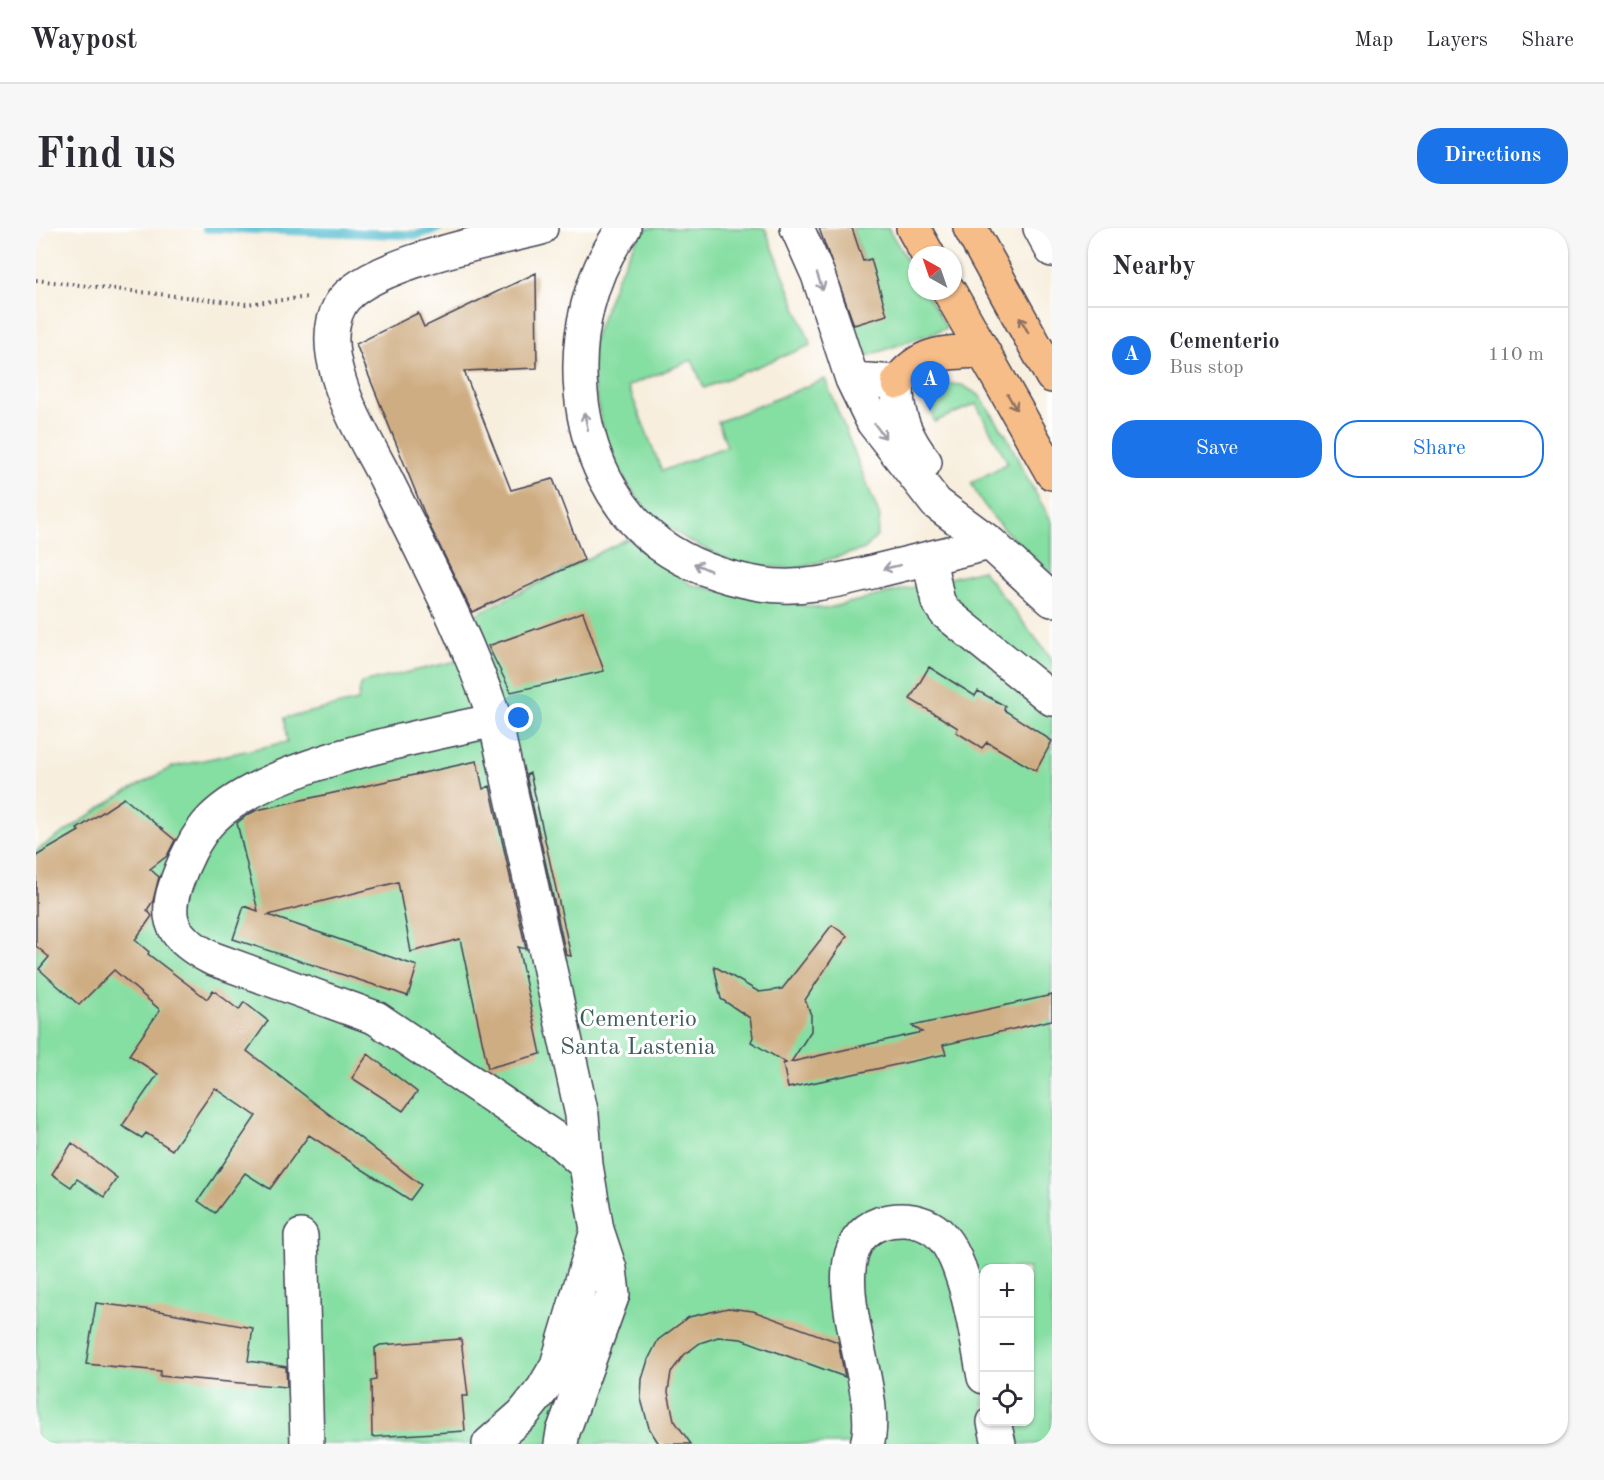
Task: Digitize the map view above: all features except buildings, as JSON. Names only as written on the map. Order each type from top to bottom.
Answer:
[{"type":"main road","points":[[913,228],[923,246]]},
{"type":"main road","points":[[970,228],[1052,376]]},
{"type":"main road","points":[[954,300],[1052,473]]},
{"type":"main road","points":[[898,382],[909,367],[934,354],[982,351]]},
{"type":"street","points":[[541,228],[401,266],[374,276],[340,304],[331,331],[332,350],[344,392],[457,623],[495,720],[582,1115],[586,1165],[597,1230],[610,1269],[613,1294],[563,1432],[561,1444]]},
{"type":"street","points":[[624,228],[608,255],[592,292],[582,331],[579,377],[586,420],[597,456],[611,488],[643,529],[660,544],[704,568],[730,578],[785,586],[818,585],[990,543]]},
{"type":"street","points":[[797,228],[819,275],[852,380],[873,422],[936,503],[990,543],[1052,600]]},
{"type":"street","points":[[1040,228],[1052,250]]},
{"type":"street","points":[[852,380],[898,382],[895,401],[899,417],[918,452],[990,543]]},
{"type":"street","points":[[929,558],[938,602],[946,614],[1052,699]]},
{"type":"street","points":[[495,720],[375,747],[297,772],[234,800],[211,820],[197,841],[177,880],[170,900],[171,918],[178,935],[192,948],[211,958],[376,1018],[559,1141],[586,1165]]},
{"type":"street","points":[[867,1444],[871,1418],[864,1367],[848,1297],[847,1273],[851,1251],[861,1237],[878,1224],[893,1220],[911,1221],[931,1227],[949,1241],[959,1263],[983,1372]]},
{"type":"street","points":[[489,1444],[523,1414],[543,1389],[557,1365],[597,1230]]},
{"type":"street","points":[[301,1236],[307,1444]]},
{"type":"street","points":[[995,1426],[999,1444]]},
{"type":"path","points":[[36,279],[246,304],[324,296],[340,304]]},
{"type":"green space","points":[[647,228],[765,228],[811,345],[704,388],[692,360],[628,386],[662,471],[727,446],[718,422],[825,379],[880,517],[877,536],[865,549],[795,569],[737,564],[689,541],[649,514],[624,479],[604,436],[592,376],[593,341],[617,277],[640,234]]},
{"type":"green space","points":[[852,228],[888,228],[908,262],[908,300],[930,300],[947,328],[867,356],[854,325],[871,259],[863,261]]},
{"type":"green space","points":[[941,383],[962,385],[979,395],[1006,435],[1052,522],[1052,574],[996,521],[971,483],[1008,463],[976,404],[934,422],[927,396],[933,387]]},
{"type":"green space","name":"Cementerio Santa Lastenia","points":[[629,538],[692,585],[824,609],[982,570],[1052,659],[1052,1444],[36,1444],[36,851],[119,796],[172,767],[287,742],[284,718],[358,701],[361,683],[457,661],[444,630]]},
{"type":"waterway","points":[[206,228],[417,235],[438,228]]},
{"type":"place","name":"Cementerio","points":[[930,411]]}]
